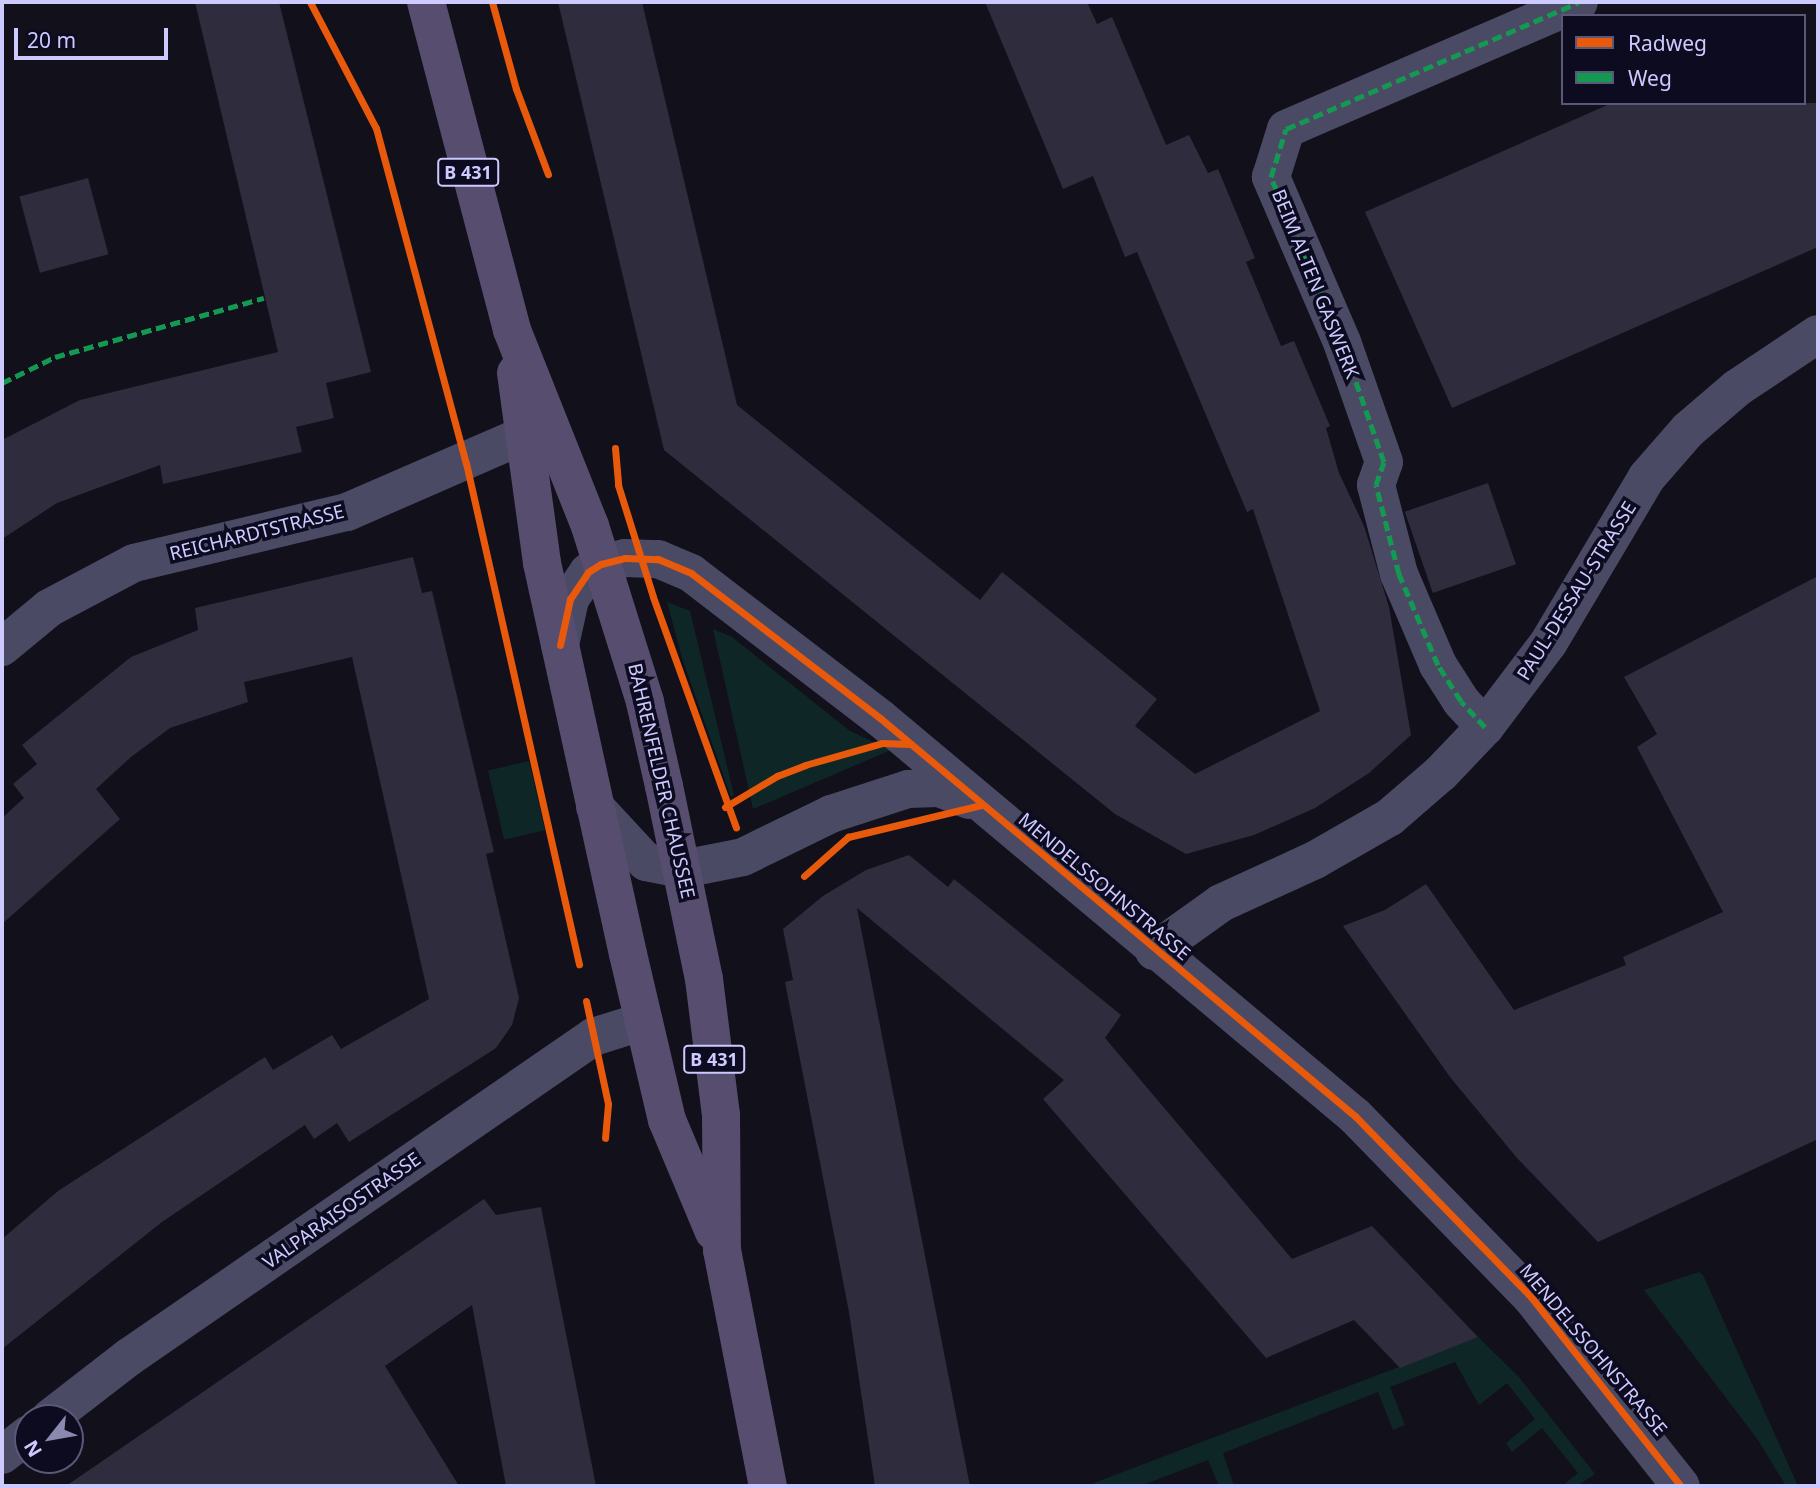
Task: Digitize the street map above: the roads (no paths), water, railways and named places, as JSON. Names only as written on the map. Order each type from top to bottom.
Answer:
[{"type":"main road","name":"BAHRENFELDER CHAUSSEE","points":[[426,2],[512,330],[601,564],[645,702],[683,869],[704,979],[721,1115],[722,1250],[768,1486]]},
{"type":"main road","name":"BAHRENFELDER CHAUSSEE","points":[[512,330],[522,436],[560,645],[595,807],[667,1120],[722,1250]]},
{"type":"street","name":"BEIM ALTEN GASWERK","points":[[1485,727],[1461,701],[1438,665],[1399,573],[1376,485],[1384,462],[1342,342],[1271,177],[1286,129],[1579,2]]},
{"type":"street","name":"PAUL-DESSAU-STRASSE","points":[[1154,951],[1221,902],[1315,860],[1390,817],[1485,727],[1549,642],[1647,477],[1688,430],[1737,388],[1818,334]]},
{"type":"street","name":"REICHARDTSTRASSE","points":[[2,647],[49,608],[134,563],[347,512],[522,436]]},
{"type":"street","name":"MENDELSSOHNSTRASSE","points":[[601,564],[625,558],[658,559],[691,573],[880,718],[1154,951],[1365,1125],[1531,1297],[1681,1486]]},
{"type":"street","points":[[560,645],[570,599],[588,572],[601,564]]},
{"type":"street","name":"MENDELSSOHNSTRASSE","points":[[595,807],[646,862],[683,869],[743,857],[831,814],[908,789],[939,788],[981,805]]},
{"type":"street","name":"VALPARAISOSTRASSE","points":[[68,1404],[129,1357],[593,1037],[644,1021]]}]
